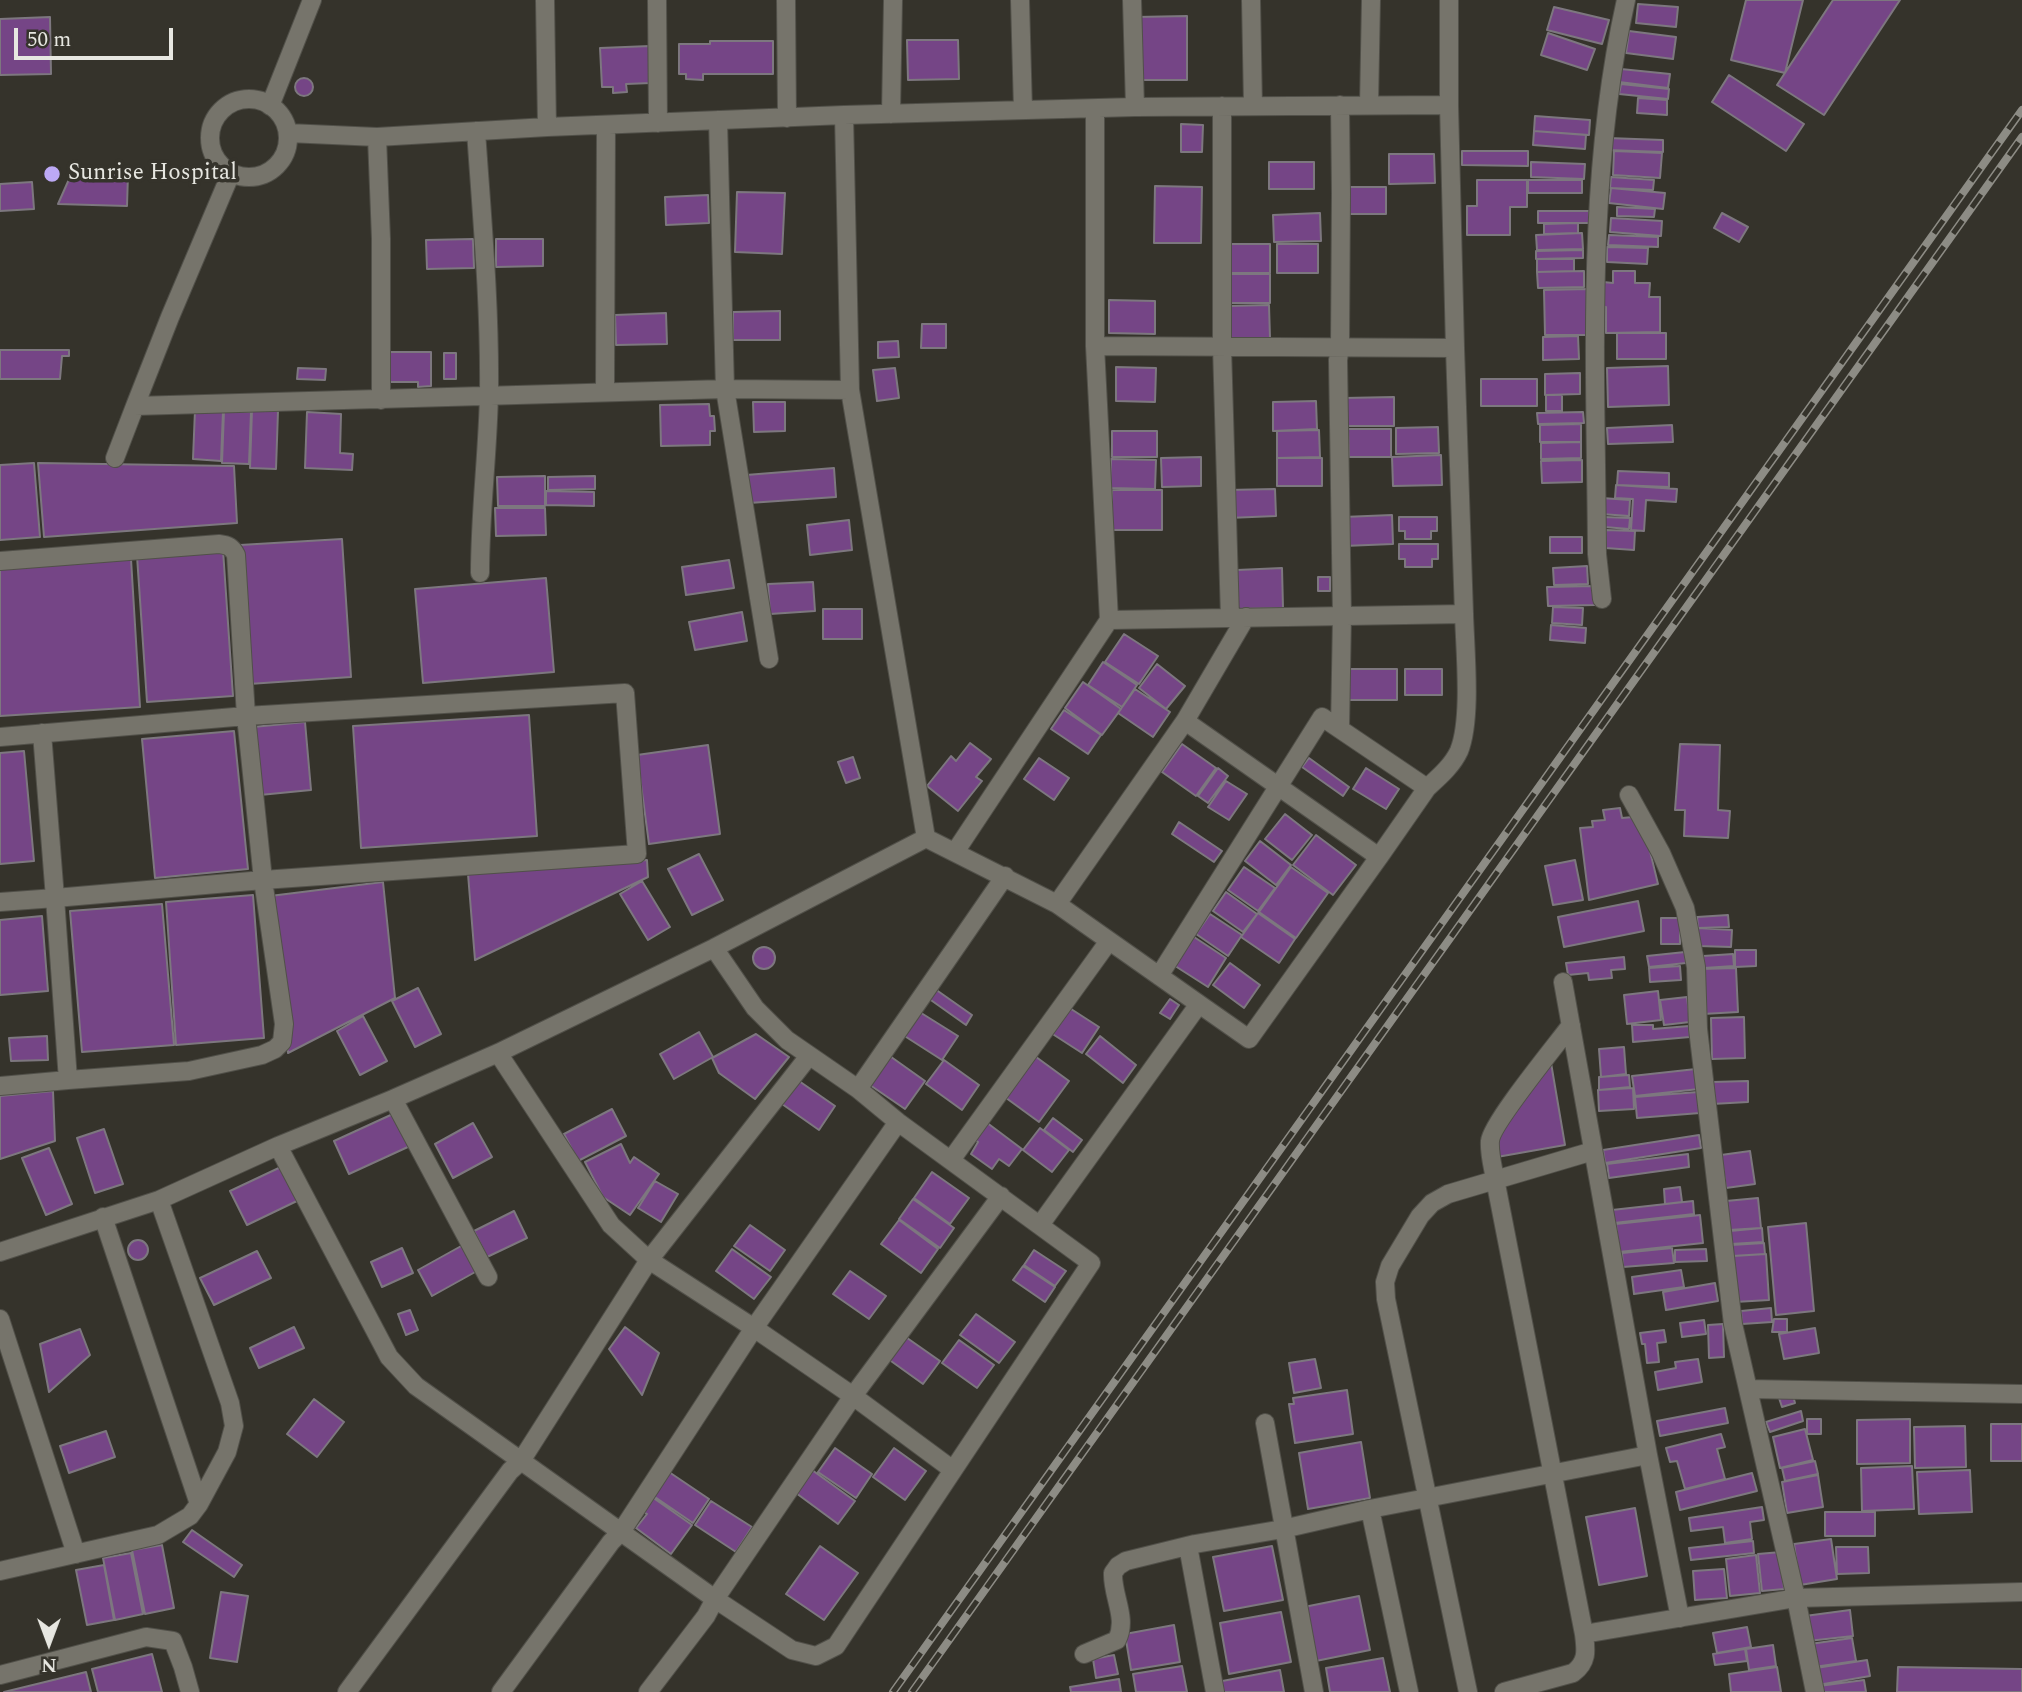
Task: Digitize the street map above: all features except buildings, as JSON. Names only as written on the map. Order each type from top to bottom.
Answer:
[{"type":"street","points":[[270,106],[312,0]]},
{"type":"street","points":[[545,0],[547,127]]},
{"type":"street","points":[[657,0],[658,122]]},
{"type":"street","points":[[786,0],[787,118]]},
{"type":"street","points":[[891,114],[892,0]]},
{"type":"street","points":[[1020,0],[1023,110]]},
{"type":"street","points":[[1132,0],[1135,107]]},
{"type":"street","points":[[1251,0],[1253,106]]},
{"type":"street","points":[[1369,105],[1371,0]]},
{"type":"street","points":[[926,838],[1057,904],[1249,1039],[1427,788],[1445,772],[1459,752],[1465,729],[1464,614],[1448,0]]},
{"type":"street","points":[[1602,599],[1597,554],[1595,265],[1605,131],[1617,38],[1626,0]]},
{"type":"street","points":[[249,99],[270,106],[278,113],[288,133],[285,154],[271,171],[251,177],[231,173],[216,160],[211,147],[213,122],[228,106],[238,101],[249,99]]},
{"type":"street","points":[[1339,105],[1341,194],[1338,360],[1342,616],[1340,729]]},
{"type":"street","points":[[288,133],[377,137],[844,115],[1135,107],[1449,105]]},
{"type":"street","points":[[1057,904],[1185,720],[1238,618],[1222,347],[1222,106]]},
{"type":"street","points":[[955,852],[1109,620],[1095,346],[1095,108]]},
{"type":"street","points":[[844,115],[850,390],[926,838]]},
{"type":"street","points":[[718,120],[725,388],[769,659]]},
{"type":"street","points":[[605,391],[606,125]]},
{"type":"street","points":[[476,131],[487,296],[489,394],[480,531],[480,573]]},
{"type":"street","points":[[377,137],[381,239],[381,400]]},
{"type":"street","points":[[116,458],[170,317],[231,173]]},
{"type":"street","points":[[1095,346],[1455,348]]},
{"type":"street","points":[[135,406],[725,388],[850,390]]},
{"type":"street","points":[[0,561],[219,544],[233,549],[236,555],[246,716],[262,880],[284,1024],[282,1042],[275,1049],[262,1055],[189,1071],[0,1086]]},
{"type":"street","points":[[1109,620],[1464,614]]},
{"type":"street","points":[[0,737],[246,716],[625,693],[637,854],[262,880],[0,902]]},
{"type":"street","points":[[1159,976],[1322,717],[1427,788]]},
{"type":"street","points":[[1185,720],[1378,857]]},
{"type":"street","points":[[42,733],[68,1080]]},
{"type":"street","points":[[1629,794],[1661,853],[1685,908],[1696,967],[1698,1029],[1733,1324],[1815,1692]]},
{"type":"street","points":[[0,1252],[159,1200],[278,1146],[393,1099],[715,948],[926,838]]},
{"type":"street","points":[[858,1089],[1005,876]]},
{"type":"street","points":[[951,1160],[1109,941]]},
{"type":"street","points":[[278,1146],[389,1357],[416,1386],[715,1599],[792,1650],[816,1656],[836,1646],[1091,1263],[898,1122],[858,1089],[787,1040],[755,1008],[715,948]]},
{"type":"street","points":[[1563,982],[1679,1618]]},
{"type":"street","points":[[1041,1225],[1199,1004]]},
{"type":"street","points":[[1504,1692],[1573,1673],[1581,1667],[1586,1655],[1490,1142],[1492,1132],[1571,1025]]},
{"type":"street","points":[[498,1052],[611,1225],[649,1259],[853,1396],[953,1470]]},
{"type":"street","points":[[347,1692],[510,1471],[521,1461],[649,1259],[809,1056]]},
{"type":"street","points":[[393,1099],[488,1278]]},
{"type":"street","points":[[501,1692],[621,1532],[754,1328],[898,1122]]},
{"type":"street","points":[[1468,1692],[1386,1299],[1385,1282],[1390,1266],[1420,1216],[1432,1203],[1448,1194],[1495,1179],[1593,1152]]},
{"type":"street","points":[[648,1692],[706,1616],[853,1396],[1001,1196]]},
{"type":"street","points":[[0,1571],[158,1535],[190,1516],[227,1451],[234,1426],[230,1403],[159,1200]]},
{"type":"street","points":[[103,1217],[199,1504]]},
{"type":"street","points":[[0,1319],[76,1554]]},
{"type":"street","points":[[1748,1389],[2022,1394]]},
{"type":"street","points":[[1265,1423],[1314,1692]]},
{"type":"street","points":[[1084,1654],[1117,1640],[1121,1633],[1122,1622],[1113,1573],[1126,1561],[1188,1546],[1283,1530],[1370,1509],[1648,1455]]},
{"type":"street","points":[[1370,1509],[1409,1692]]},
{"type":"street","points":[[1188,1546],[1214,1692]]},
{"type":"street","points":[[1584,1634],[1796,1598],[2022,1592]]},
{"type":"street","points":[[0,1675],[146,1637],[173,1641],[190,1692]]},
{"type":"railway","points":[[893,1692],[2022,110]]},
{"type":"railway","points":[[912,1692],[2022,137]]},
{"type":"place","name":"Sunrise Hospital","points":[[52,174]]}]
